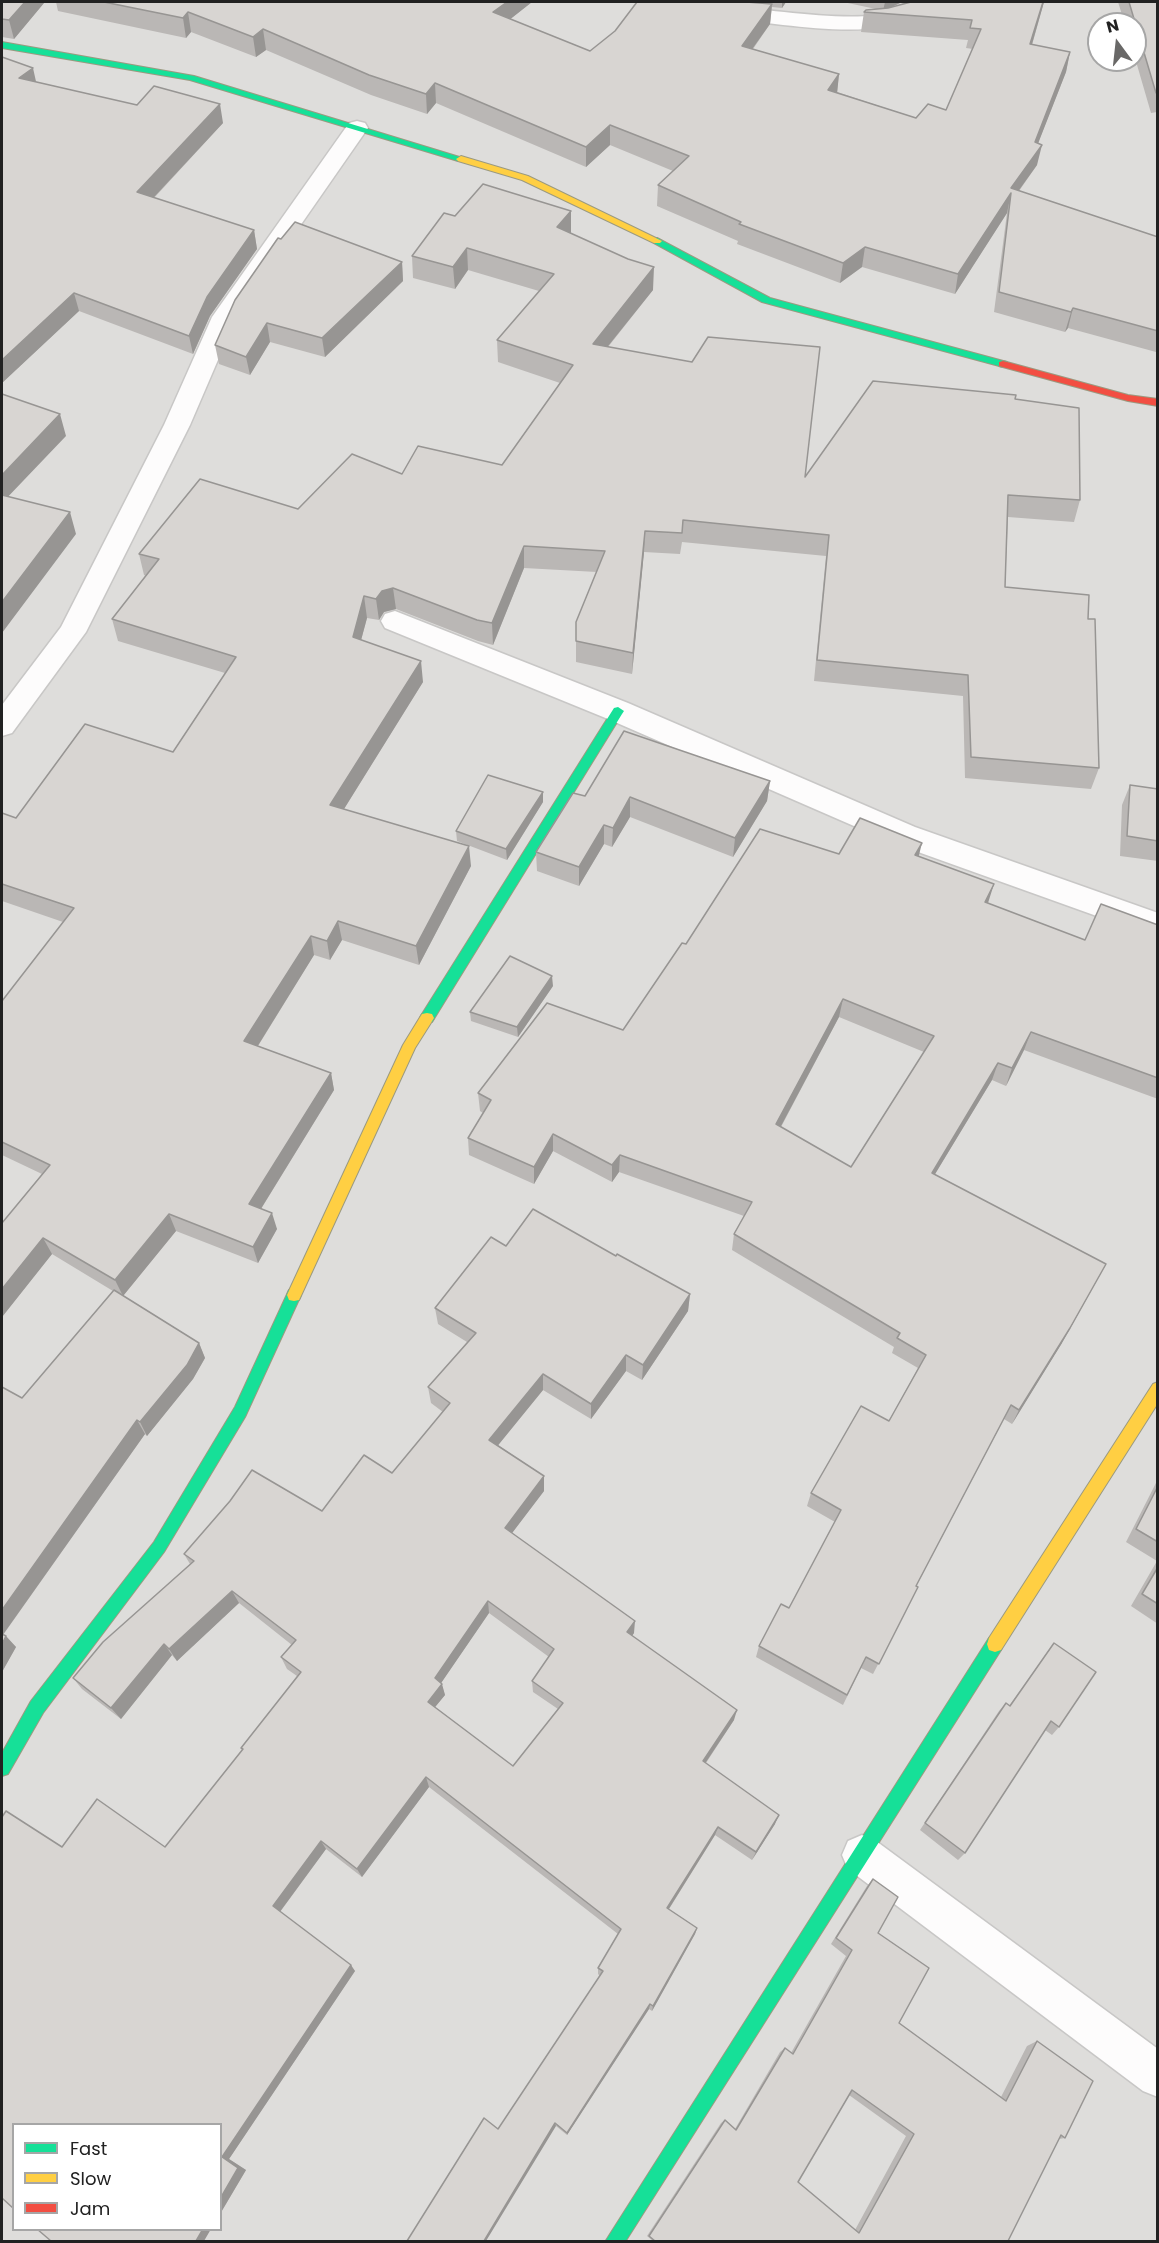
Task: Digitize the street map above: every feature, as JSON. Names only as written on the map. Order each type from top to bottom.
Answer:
[{"type":"street","points":[[707,10],[853,22],[882,21],[902,16],[919,2]]},
{"type":"street","points":[[4,48],[190,78],[525,178],[640,231],[766,300],[1128,398],[1158,403]]},
{"type":"street","points":[[2,725],[72,632],[177,425],[224,317],[357,129]]},
{"type":"street","points":[[394,621],[618,711],[904,835],[1158,926]]},
{"type":"street","points":[[2,1768],[37,1707],[159,1547],[240,1412],[410,1045],[618,711]]},
{"type":"street","points":[[614,2241],[1158,1389]]},
{"type":"street","points":[[862,1855],[1158,2076]]},
{"type":"shaded area","points":[[2,2],[1157,2],[1157,2241],[2,2241]]},
{"type":"building","points":[[2,2],[25,2],[9,20],[2,19]]},
{"type":"building","points":[[104,2],[507,2],[493,12],[590,51],[615,31],[637,2],[772,4],[742,46],[839,74],[828,90],[916,118],[928,104],[946,110],[981,29],[970,28],[972,20],[864,12],[866,10],[888,8],[911,2],[1043,2],[1030,44],[1070,52],[1035,142],[1042,145],[1011,188],[1158,237],[1158,331],[1073,308],[1071,312],[999,292],[1011,193],[958,274],[865,247],[843,263],[739,224],[741,222],[658,185],[689,156],[610,125],[586,147],[435,83],[426,94],[369,75],[263,29],[253,37],[188,12],[183,18]]},
{"type":"building","points":[[1129,2],[1158,2],[1158,92],[1156,93],[1147,63],[1147,12],[1132,12]]},
{"type":"building","points":[[2,57],[33,68],[19,78],[137,105],[154,86],[220,104],[137,192],[254,230],[207,297],[189,336],[74,293],[2,360]]},
{"type":"building","points":[[483,184],[571,211],[557,227],[628,259],[654,267],[593,344],[692,362],[708,337],[820,347],[805,477],[873,381],[1016,395],[1015,399],[1079,408],[1080,500],[1008,495],[1005,587],[1089,595],[1088,619],[1095,619],[1099,768],[971,757],[968,675],[817,660],[829,535],[683,520],[682,533],[645,531],[633,653],[576,641],[576,622],[605,551],[524,546],[492,623],[477,620],[393,588],[382,591],[376,599],[364,596],[353,637],[421,661],[330,805],[469,846],[416,946],[338,921],[327,941],[311,936],[244,1041],[331,1073],[249,1204],[272,1213],[253,1247],[169,1214],[115,1280],[43,1238],[2,1289],[2,1223],[50,1165],[2,1142],[2,1001],[74,908],[2,884],[2,813],[16,818],[85,724],[173,752],[236,657],[112,619],[159,559],[139,554],[200,479],[298,509],[352,454],[402,474],[418,446],[502,465],[573,365],[497,340],[554,274],[467,248],[453,267],[412,256],[444,213],[455,216]]},
{"type":"building","points":[[295,222],[402,262],[322,338],[267,323],[246,357],[215,345],[235,300],[278,238],[281,239]]},
{"type":"building","points":[[2,394],[60,414],[2,475]]},
{"type":"building","points":[[2,495],[70,512],[2,602]]},
{"type":"building","points":[[624,731],[770,781],[735,838],[630,797],[613,828],[604,825],[579,867],[536,852],[573,793],[585,796]]},
{"type":"building","points":[[488,775],[543,792],[506,849],[456,831]]},
{"type":"building","points":[[1130,785],[1158,789],[1158,841],[1127,836]]},
{"type":"building","points":[[860,818],[922,843],[915,855],[994,884],[985,902],[1085,940],[1101,904],[1158,925],[1158,1078],[1031,1032],[1012,1068],[998,1063],[932,1173],[1106,1264],[1070,1328],[1019,1410],[1011,1405],[916,1586],[918,1587],[879,1664],[866,1657],[847,1695],[759,1646],[781,1604],[789,1608],[841,1510],[811,1493],[861,1406],[889,1421],[926,1355],[897,1338],[900,1333],[734,1234],[752,1202],[620,1155],[612,1165],[553,1134],[534,1167],[468,1138],[491,1100],[478,1093],[547,1003],[623,1030],[682,943],[686,944],[760,829],[839,854]],"holes":[[[843,999],[934,1036],[851,1167],[776,1124]]]},
{"type":"building","points":[[510,956],[552,976],[517,1027],[470,1012]]},
{"type":"building","points":[[533,1209],[616,1256],[617,1254],[690,1294],[643,1365],[626,1355],[591,1404],[543,1374],[489,1440],[544,1476],[505,1528],[635,1621],[627,1632],[737,1710],[703,1761],[779,1815],[756,1852],[718,1827],[667,1908],[697,1928],[653,2006],[650,2004],[567,2133],[555,2123],[484,2241],[407,2241],[484,2118],[498,2129],[603,1971],[598,1968],[621,1929],[426,1777],[357,1869],[321,1841],[273,1906],[351,1965],[222,2157],[222,2123],[12,2123],[12,2207],[2,2198],[2,1817],[6,1811],[62,1847],[97,1799],[165,1847],[301,1672],[281,1657],[296,1640],[232,1591],[169,1649],[164,1644],[111,1708],[73,1678],[103,1642],[194,1561],[184,1554],[230,1501],[252,1470],[322,1511],[364,1455],[392,1473],[450,1403],[428,1387],[476,1333],[435,1308],[491,1237],[506,1246]],"holes":[[[488,1601],[554,1649],[532,1681],[563,1703],[513,1766],[428,1702],[442,1684],[435,1678]]]},
{"type":"building","points":[[114,1290],[199,1343],[187,1365],[140,1422],[137,1420],[2,1610],[2,1387],[22,1398]]},
{"type":"building","points":[[1158,1486],[1158,1542],[1136,1529]]},
{"type":"building","points":[[1158,1567],[1158,1604],[1142,1594]]},
{"type":"building","points":[[1054,1643],[1096,1672],[1059,1727],[1051,1721],[965,1853],[925,1823],[1006,1703],[1010,1706]]},
{"type":"building","points":[[873,1879],[898,1897],[878,1933],[929,1968],[899,2023],[1006,2101],[1037,2041],[1093,2081],[1065,2138],[1061,2135],[1008,2241],[655,2241],[649,2236],[725,2120],[736,2130],[785,2048],[793,2054],[852,1950],[836,1938]],"holes":[[[852,2090],[914,2134],[859,2233],[798,2182]]]},
{"type":"building","points":[[222,2157],[238,2168],[222,2196]]},
{"type":"building","points":[[39,2231],[202,2231],[196,2241],[51,2241]]},
{"type":"traffic: fast","points":[[2,45],[191,78],[461,159]]},
{"type":"traffic: fast","points":[[657,241],[766,300],[1003,364]]},
{"type":"traffic: fast","points":[[427,1018],[618,711]]},
{"type":"traffic: fast","points":[[2,1768],[37,1707],[159,1547],[240,1412],[294,1295]]},
{"type":"traffic: fast","points":[[614,2242],[995,1644]]},
{"type":"traffic: slow","points":[[461,159],[525,178],[657,241]]},
{"type":"traffic: slow","points":[[294,1295],[410,1045],[427,1018]]},
{"type":"traffic: slow","points":[[995,1644],[1158,1389]]},
{"type":"traffic: jam","points":[[1003,364],[1128,398],[1158,403]]}]
